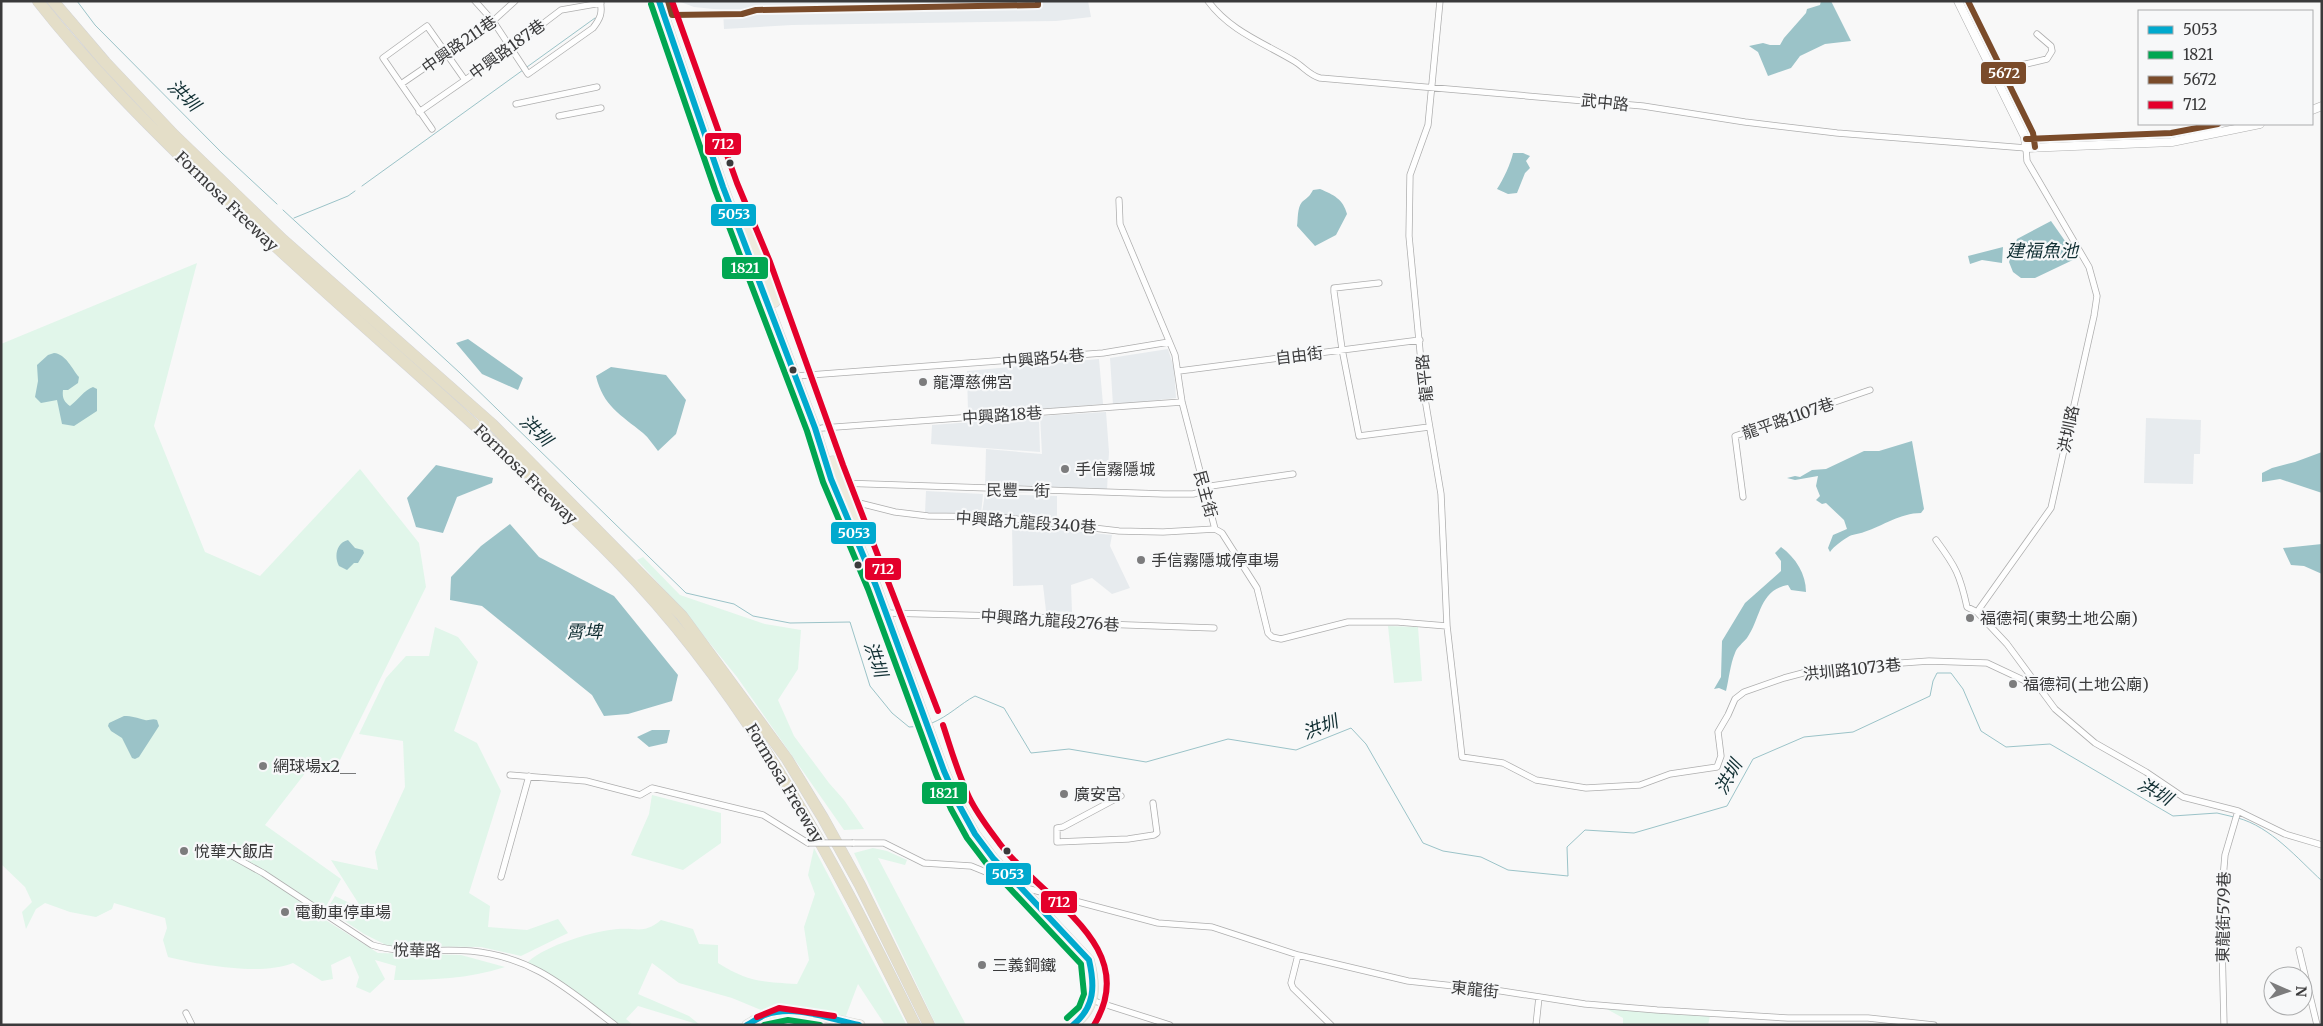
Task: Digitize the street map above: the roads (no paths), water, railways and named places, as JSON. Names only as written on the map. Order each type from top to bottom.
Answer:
[{"type":"highway","name":"Formosa Freeway","points":[[38,1],[103,78],[175,151],[271,244],[486,435],[618,562],[673,624],[725,688],[779,769],[843,880],[915,1025]]},
{"type":"highway","name":"Formosa Freeway","points":[[53,1],[105,62],[174,135],[283,240],[493,425],[682,616],[755,712],[798,776],[860,885],[929,1025]]},
{"type":"main road","points":[[659,1],[723,187],[799,376],[822,428],[836,481]]},
{"type":"main road","points":[[663,1],[729,186],[759,258],[815,428],[928,716],[944,770],[975,834],[993,858],[1027,888],[1089,960],[1094,977],[1094,1001],[1093,1011],[1083,1025]]},
{"type":"main road","points":[[1073,1025],[1085,1016],[1094,1001]]},
{"type":"main road","points":[[748,1025],[765,1015],[784,1012],[803,1013],[860,1025]]},
{"type":"main road","points":[[760,1025],[779,1017],[833,1025]]},
{"type":"street","points":[[475,1],[493,21],[526,70],[593,28],[600,19],[602,12],[600,2]]},
{"type":"street","name":"中興路211巷","points":[[401,84],[493,21],[515,1]]},
{"type":"street","name":"武中路","points":[[1208,1],[1236,29],[1297,62],[1314,76],[1431,86],[1547,99],[1571,99],[1643,106],[1745,122],[1837,133],[2026,148]]},
{"type":"street","name":"龍平路","points":[[1440,1],[1428,126],[1410,175],[1409,236],[1429,427],[1441,494],[1447,626],[1462,757]]},
{"type":"street","points":[[1958,1],[2025,137],[2026,148],[2172,142],[2255,125]]},
{"type":"street","name":"中興路187巷","points":[[419,112],[511,48],[561,10],[600,2]]},
{"type":"street","points":[[432,128],[383,58],[427,26],[465,80]]},
{"type":"street","points":[[1990,64],[2026,64],[2047,59],[2052,51],[2051,46],[2037,34]]},
{"type":"street","points":[[516,104],[597,87]]},
{"type":"street","points":[[560,116],[601,108]]},
{"type":"street","name":"洪圳路","points":[[1977,612],[2051,508],[2097,296],[2089,267],[2027,161],[2026,148]]},
{"type":"street","name":"民主街","points":[[1118,200],[1120,224],[1170,342],[1179,371],[1182,402],[1215,529],[1222,534],[1257,588],[1268,632],[1272,637],[1282,639],[1348,622],[1398,622],[1447,626]]},
{"type":"street","points":[[1379,283],[1334,288],[1342,350],[1359,436],[1429,427]]},
{"type":"street","name":"自由街","points":[[1179,371],[1420,340]]},
{"type":"street","name":"中興路54巷","points":[[799,376],[1103,353],[1170,342]]},
{"type":"street","name":"龍平路1107巷","points":[[1743,497],[1735,436],[1870,390]]},
{"type":"street","name":"中興路18巷","points":[[822,428],[1182,402]]},
{"type":"street","name":"民豐一街","points":[[836,481],[1193,494],[1205,489],[1293,474]]},
{"type":"street","name":"中興路九龍段340巷","points":[[844,500],[895,512],[928,516],[998,517],[1119,530],[1163,532],[1215,529]]},
{"type":"street","points":[[1936,540],[1956,567],[1968,607],[1977,612],[2007,644],[2036,686],[2055,709],[2095,743],[2146,772],[2183,797],[2238,811],[2285,834],[2322,845]]},
{"type":"street","name":"中興路九龍段276巷","points":[[889,613],[1037,617],[1101,624],[1214,628]]},
{"type":"street","name":"洪圳路1073巷","points":[[1462,757],[1503,764],[1536,780],[1569,787],[1640,785],[1670,774],[1717,767],[1721,756],[1718,732],[1728,716],[1735,699],[1744,692],[1810,672],[1929,661],[1979,663],[2000,668],[2036,686]]},
{"type":"street","points":[[501,877],[529,776],[510,775]]},
{"type":"street","name":"東龍街","points":[[529,776],[586,781],[640,794],[652,788],[763,816],[808,843],[884,843],[924,863],[971,866],[1027,888],[1158,923],[1212,927],[1298,955],[1408,981],[1539,996],[1585,1004],[1684,1013],[1788,1018],[1868,1018],[1934,1025]]},
{"type":"street","points":[[1121,796],[1063,827],[1057,828],[1057,842],[1128,839],[1154,835],[1157,833],[1153,803]]},
{"type":"street","name":"東龍街579巷","points":[[2224,1025],[2221,902],[2225,855],[2238,811]]},
{"type":"street","name":"悅華路","points":[[225,852],[263,873],[372,945],[391,951],[405,952],[473,951],[521,962],[554,979],[615,1025]]},
{"type":"street","points":[[2300,950],[2317,1025]]},
{"type":"street","points":[[1298,955],[1291,983],[1293,988],[1327,1023]]},
{"type":"street","points":[[1536,1025],[1539,996]]},
{"type":"street","points":[[1094,1001],[1170,1025]]},
{"type":"street","points":[[186,1013],[192,1025]]},
{"type":"water","points":[[1821,1],[1831,1],[1851,41],[1825,44],[1800,56],[1791,68],[1768,76],[1758,52],[1749,46],[1763,43],[1780,45],[1806,13],[1807,9],[1820,5]]},
{"type":"water","points":[[1513,153],[1523,153],[1530,156],[1526,161],[1530,168],[1525,173],[1517,193],[1508,194],[1497,189]]},
{"type":"water","points":[[1320,189],[1337,198],[1347,214],[1336,235],[1315,246],[1297,226],[1299,207],[1302,202],[1313,190]]},
{"type":"water","name":"建福魚池","points":[[2051,221],[2077,258],[2035,278],[2021,278],[2013,272],[2009,262],[2017,239]]},
{"type":"water","points":[[2003,247],[2002,263],[1982,260],[1970,264],[1968,256]]},
{"type":"water","points":[[468,339],[523,378],[518,390],[482,374],[456,343]]},
{"type":"water","points":[[54,353],[62,356],[79,377],[78,383],[68,390],[63,390],[63,398],[70,406],[90,388],[97,389],[97,411],[74,426],[62,424],[57,400],[41,403],[35,397],[38,381],[37,365],[48,355]]},
{"type":"water","points":[[611,367],[666,375],[686,400],[676,434],[658,451],[645,435],[614,409],[603,395],[596,376]]},
{"type":"water","points":[[1912,441],[1924,509],[1921,513],[1899,517],[1862,533],[1850,536],[1830,552],[1828,548],[1833,535],[1847,529],[1844,520],[1826,503],[1822,504],[1816,500],[1820,496],[1816,486],[1818,476],[1795,480],[1787,478],[1800,477],[1812,470],[1826,469],[1864,451],[1879,451]]},
{"type":"water","points":[[2322,452],[2322,493],[2280,479],[2262,482],[2262,473],[2272,468]]},
{"type":"water","points":[[436,465],[493,478],[492,483],[457,497],[443,533],[416,527],[407,498]]},
{"type":"water","name":"霄埤","points":[[510,524],[539,557],[614,596],[678,675],[672,701],[628,714],[604,716],[592,695],[482,606],[450,600],[451,577],[481,546]]},
{"type":"water","points":[[348,540],[355,548],[363,550],[364,553],[358,563],[354,563],[347,570],[339,566],[336,555],[341,544]]},
{"type":"water","points":[[2322,544],[2322,574],[2304,566],[2291,565],[2283,548]]},
{"type":"water","points":[[1781,547],[1799,567],[1806,585],[1806,592],[1791,590],[1788,585],[1778,588],[1771,593],[1762,606],[1752,630],[1736,651],[1726,691],[1719,688],[1714,689],[1721,677],[1722,641],[1745,603],[1781,571],[1781,561],[1775,553]]},
{"type":"water","points":[[124,716],[146,720],[155,719],[159,726],[139,757],[135,759],[132,758],[122,738],[111,731],[108,726],[109,723]]},
{"type":"water","points":[[652,730],[670,730],[667,743],[649,747],[637,737]]},
{"type":"waterway","name":"洪圳","points":[[77,1],[95,25],[222,153],[277,204]]},
{"type":"waterway","points":[[527,67],[595,18]]},
{"type":"waterway","points":[[362,186],[523,70]]},
{"type":"waterway","points":[[294,218],[348,196],[355,191]]},
{"type":"waterway","name":"洪圳","points":[[283,210],[460,373],[686,593],[734,604],[753,616],[790,623],[850,622],[870,686],[892,713],[909,727],[924,726]]},
{"type":"waterway","name":"洪圳","points":[[932,723],[975,696],[1004,708],[1031,753],[1069,749],[1146,762],[1228,739],[1296,750],[1351,728],[1366,744],[1423,843],[1443,851],[1481,857],[1508,870],[1568,876],[1567,847],[1585,830],[1634,833],[1727,806],[1753,759],[1804,737],[1853,732],[1930,696],[1937,673],[1951,673],[1963,689],[1981,731],[2006,747],[2050,744],[2173,816],[2217,813],[2234,817]]},
{"type":"waterway","name":"洪圳","points":[[2238,818],[2262,828],[2293,853],[2322,881]]},
{"type":"place","name":"龍潭慈佛宮","points":[[923,382]]},
{"type":"place","name":"手信霧隱城","points":[[1065,469]]},
{"type":"place","name":"手信霧隱城停車場","points":[[1141,560]]},
{"type":"place","name":"福德祠(東勢土地公廟)","points":[[1970,618]]},
{"type":"place","name":"福德祠(土地公廟)","points":[[2013,684]]},
{"type":"place","name":"網球場x2＿","points":[[263,766]]},
{"type":"place","name":"廣安宮","points":[[1064,794]]},
{"type":"place","name":"悅華大飯店","points":[[184,851]]},
{"type":"place","name":"電動車停車場","points":[[285,912]]},
{"type":"place","name":"三義鋼鐵","points":[[982,965]]}]
